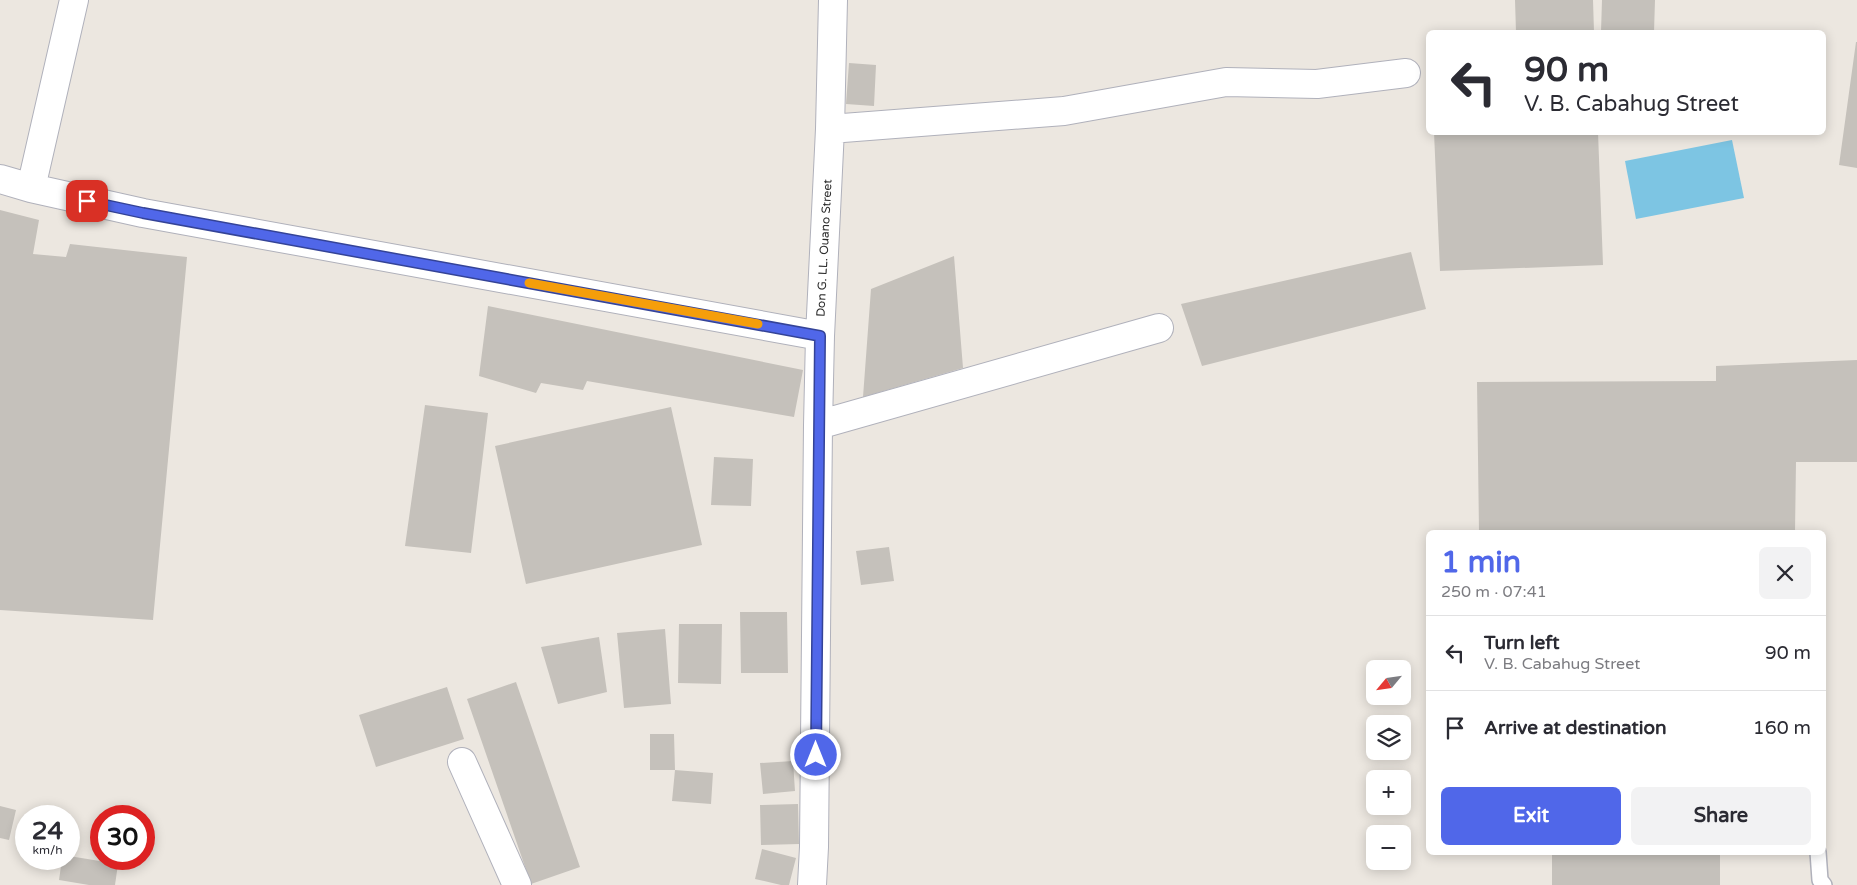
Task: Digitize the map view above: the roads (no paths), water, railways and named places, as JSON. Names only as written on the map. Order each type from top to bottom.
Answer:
[{"type":"street","points":[[31,188],[74,0]]},
{"type":"street","name":"Don G. LL. Ouano Street","points":[[812,885],[820,336],[830,129],[833,0]]},
{"type":"street","points":[[830,129],[1064,111],[1226,82],[1317,84],[1406,73]]},
{"type":"street","points":[[0,179],[31,188],[143,213],[820,336]]},
{"type":"street","points":[[818,425],[1159,328]]},
{"type":"street","points":[[462,762],[517,885]]},
{"type":"lane","points":[[1818,855],[1820,880],[1824,885]]},
{"type":"water","points":[[1732,140],[1744,198],[1636,219],[1625,161]]}]
